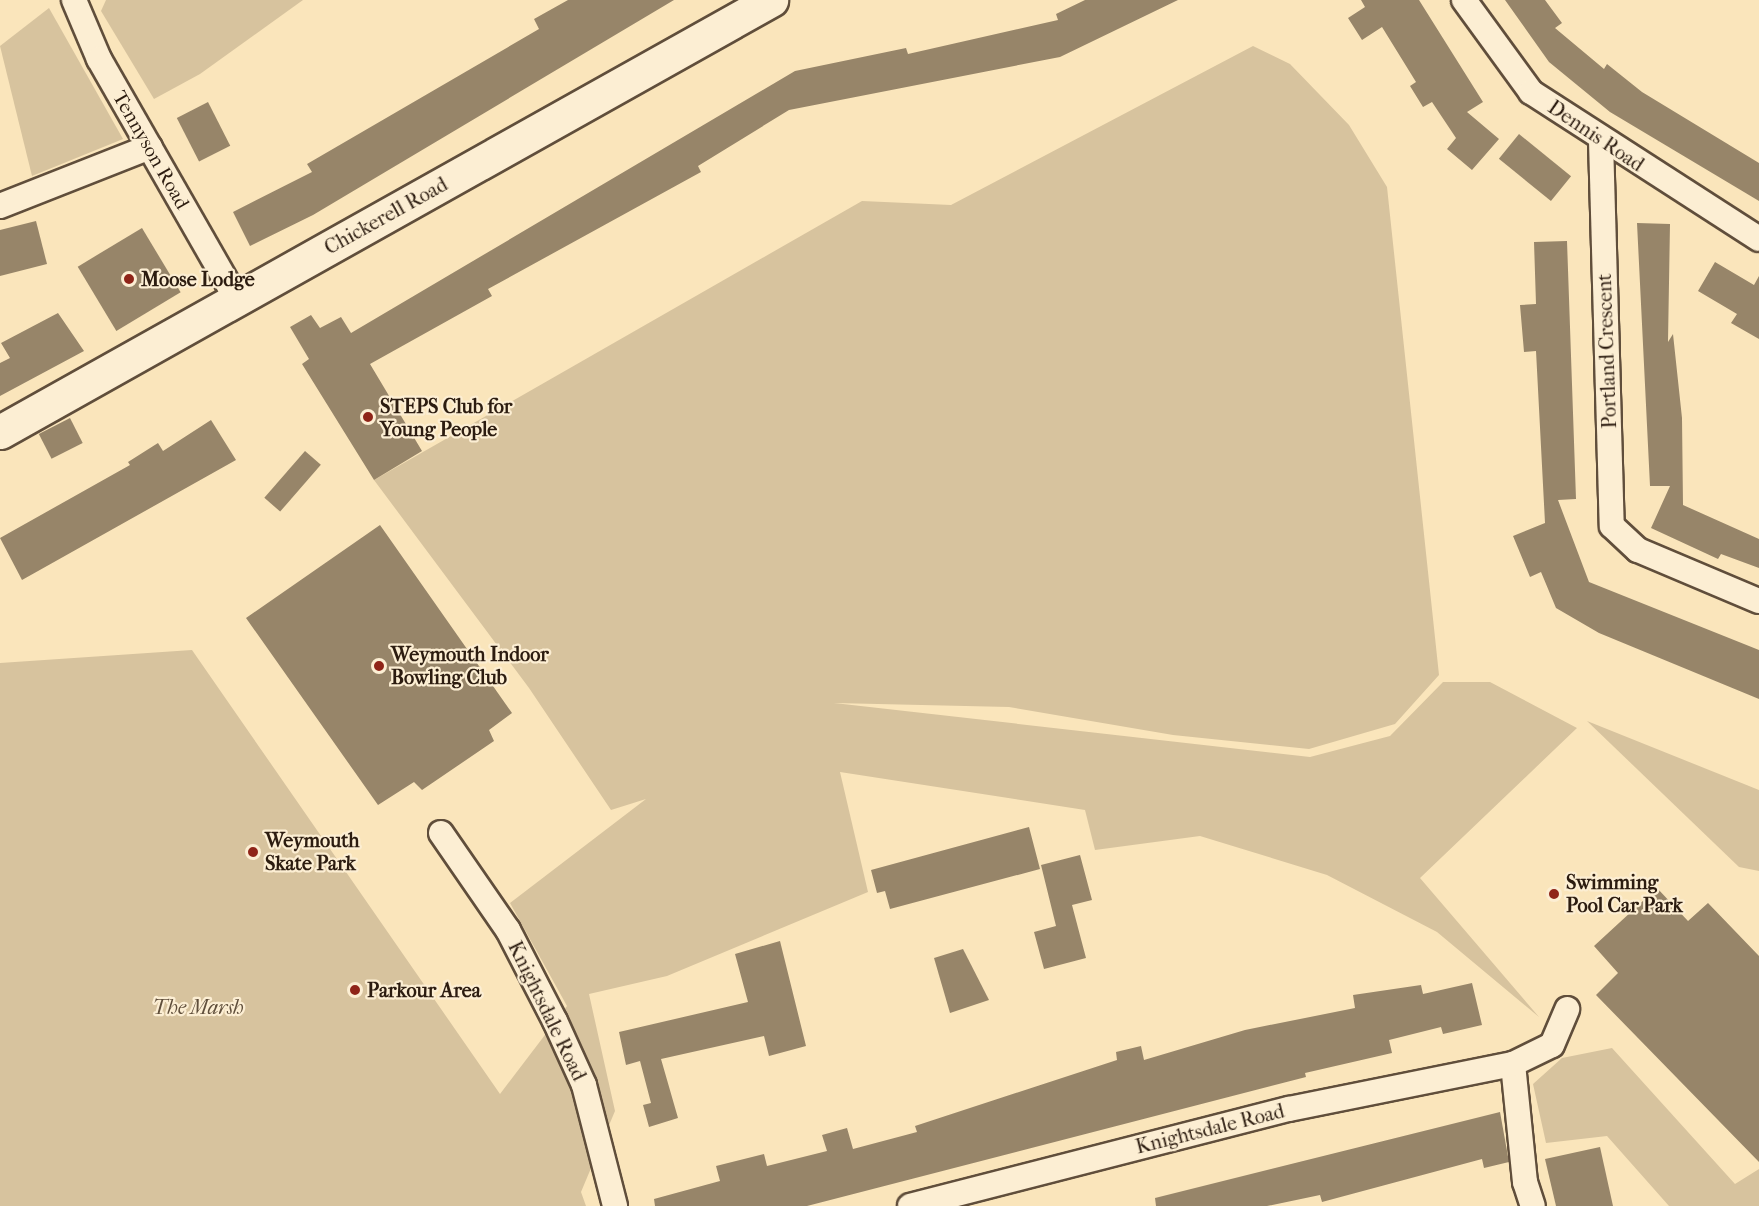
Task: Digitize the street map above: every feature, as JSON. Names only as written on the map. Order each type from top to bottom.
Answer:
[{"type":"main road","name":"Chickerell Road","points":[[0,432],[235,296],[767,1]]},
{"type":"street","name":"Tennyson Road","points":[[74,0],[99,59],[235,296]]},
{"type":"street","name":"Dennis Road","points":[[1464,0],[1515,76],[1601,141],[1759,240]]},
{"type":"street","name":"Portland Crescent","points":[[1601,141],[1612,526],[1638,550],[1759,601]]},
{"type":"street","points":[[0,206],[150,147]]},
{"type":"street","name":"Knightsdale Road","points":[[441,833],[508,930],[555,1021],[584,1085],[615,1206]]},
{"type":"street","name":"Knightsdale Road","points":[[910,1206],[1289,1108],[1513,1064],[1551,1046],[1567,1009]]},
{"type":"street","points":[[1513,1064],[1525,1182],[1533,1206]]},
{"type":"green space","points":[[106,0],[303,0],[200,74],[154,99],[101,11]]},
{"type":"green space","points":[[49,8],[123,139],[32,176],[0,46]]},
{"type":"green space","name":"The Marsh","points":[[1253,46],[1290,64],[1349,125],[1387,187],[1439,675],[1395,724],[1309,749],[1173,735],[1009,707],[834,703],[1310,757],[1390,736],[1443,682],[1490,682],[1577,728],[1420,878],[1539,1017],[1437,932],[1327,875],[1200,836],[1095,850],[1085,810],[840,772],[868,892],[667,976],[589,994],[615,1111],[581,1192],[586,1206],[0,1206],[0,663],[192,650],[500,1094],[567,1006],[510,903],[646,799],[611,810],[529,688],[374,480],[862,201],[951,205]]},
{"type":"green space","points":[[1587,721],[1759,790],[1759,871],[1739,867]]},
{"type":"green space","points":[[1612,1048],[1735,1184],[1759,1169],[1759,1206],[1669,1206],[1607,1136],[1546,1143],[1533,1084],[1562,1058]]},
{"type":"building","points":[[568,0],[674,0],[313,215],[250,246],[233,212],[312,172],[307,164],[539,29],[534,19]]},
{"type":"building","points":[[1085,0],[1178,0],[1060,57],[789,110],[698,166],[701,172],[488,289],[492,296],[370,364],[422,451],[374,480],[302,364],[309,359],[290,327],[311,315],[320,328],[341,317],[351,333],[795,71],[906,48],[908,54],[1058,20],[1056,14]]},
{"type":"building","points":[[1361,0],[1419,0],[1483,102],[1467,112],[1499,139],[1472,170],[1447,149],[1456,138],[1432,102],[1423,107],[1410,86],[1416,82],[1382,27],[1362,40],[1348,18],[1365,7]]},
{"type":"building","points":[[1505,0],[1545,0],[1562,23],[1555,28],[1604,69],[1607,64],[1642,92],[1759,163],[1759,201],[1610,112],[1549,62]]},
{"type":"building","points":[[208,102],[230,146],[199,162],[177,118]]},
{"type":"building","points":[[1519,134],[1571,176],[1551,201],[1499,159]]},
{"type":"building","points":[[36,221],[47,264],[0,276],[0,230]]},
{"type":"building","points":[[1637,223],[1670,224],[1668,342],[1673,334],[1682,418],[1683,505],[1759,539],[1759,568],[1721,554],[1718,559],[1651,528],[1670,486],[1650,486]]},
{"type":"building","name":"Moose Lodge","points":[[142,228],[181,292],[116,331],[78,267]]},
{"type":"building","points":[[1567,241],[1576,499],[1558,500],[1589,582],[1759,650],[1759,699],[1599,633],[1556,608],[1541,572],[1530,577],[1513,536],[1545,523],[1536,351],[1524,352],[1520,305],[1536,304],[1534,242]]},
{"type":"building","points":[[1715,262],[1754,285],[1759,276],[1759,339],[1731,323],[1737,314],[1698,291]]},
{"type":"building","points":[[58,313],[84,351],[0,396],[0,363],[10,358],[1,343]]},
{"type":"building","points":[[70,418],[83,443],[52,459],[39,434]]},
{"type":"building","points":[[211,420],[236,460],[22,580],[0,538],[130,465],[128,462],[158,443],[163,451]]},
{"type":"building","points":[[305,451],[321,465],[280,512],[264,498]]},
{"type":"building","name":"Weymouth Indoor Bowling Club","points":[[380,525],[512,713],[489,730],[494,741],[422,790],[414,782],[378,805],[246,618]]},
{"type":"building","points":[[1029,827],[1040,869],[890,909],[885,891],[877,893],[871,870]]},
{"type":"building","points":[[1080,855],[1092,900],[1072,905],[1086,958],[1044,969],[1034,932],[1056,926],[1041,865]]},
{"type":"building","points":[[1657,888],[1688,921],[1708,903],[1759,956],[1759,1162],[1596,995],[1618,973],[1594,946]]},
{"type":"building","points":[[780,941],[806,1046],[769,1056],[764,1036],[661,1059],[678,1118],[649,1127],[643,1105],[651,1103],[640,1061],[626,1065],[619,1032],[748,1002],[735,954]]},
{"type":"building","points":[[963,949],[989,1000],[950,1013],[934,958]]},
{"type":"building","points":[[1472,983],[1482,1025],[1443,1034],[1441,1027],[1389,1040],[1392,1053],[1305,1073],[1306,1077],[807,1206],[655,1206],[654,1199],[720,1181],[716,1166],[764,1154],[767,1166],[827,1151],[822,1135],[847,1128],[853,1149],[917,1132],[915,1126],[1117,1060],[1116,1052],[1141,1046],[1144,1060],[1245,1030],[1355,1008],[1353,995],[1421,985],[1423,994]]},
{"type":"building","points":[[1500,1112],[1509,1162],[1484,1168],[1482,1159],[1322,1202],[1320,1195],[1267,1206],[1156,1206],[1155,1198]]},
{"type":"building","points":[[1600,1147],[1613,1206],[1556,1206],[1545,1159]]},
{"type":"place","name":"Moose Lodge","points":[[129,279]]},
{"type":"place","name":"STEPS Club for Young People","points":[[368,417]]},
{"type":"place","name":"Weymouth Indoor Bowling Club","points":[[379,666]]},
{"type":"place","name":"Weymouth Skate Park","points":[[253,852]]},
{"type":"place","name":"Swimming Pool Car Park","points":[[1554,894]]},
{"type":"place","name":"Parkour Area","points":[[355,990]]}]
